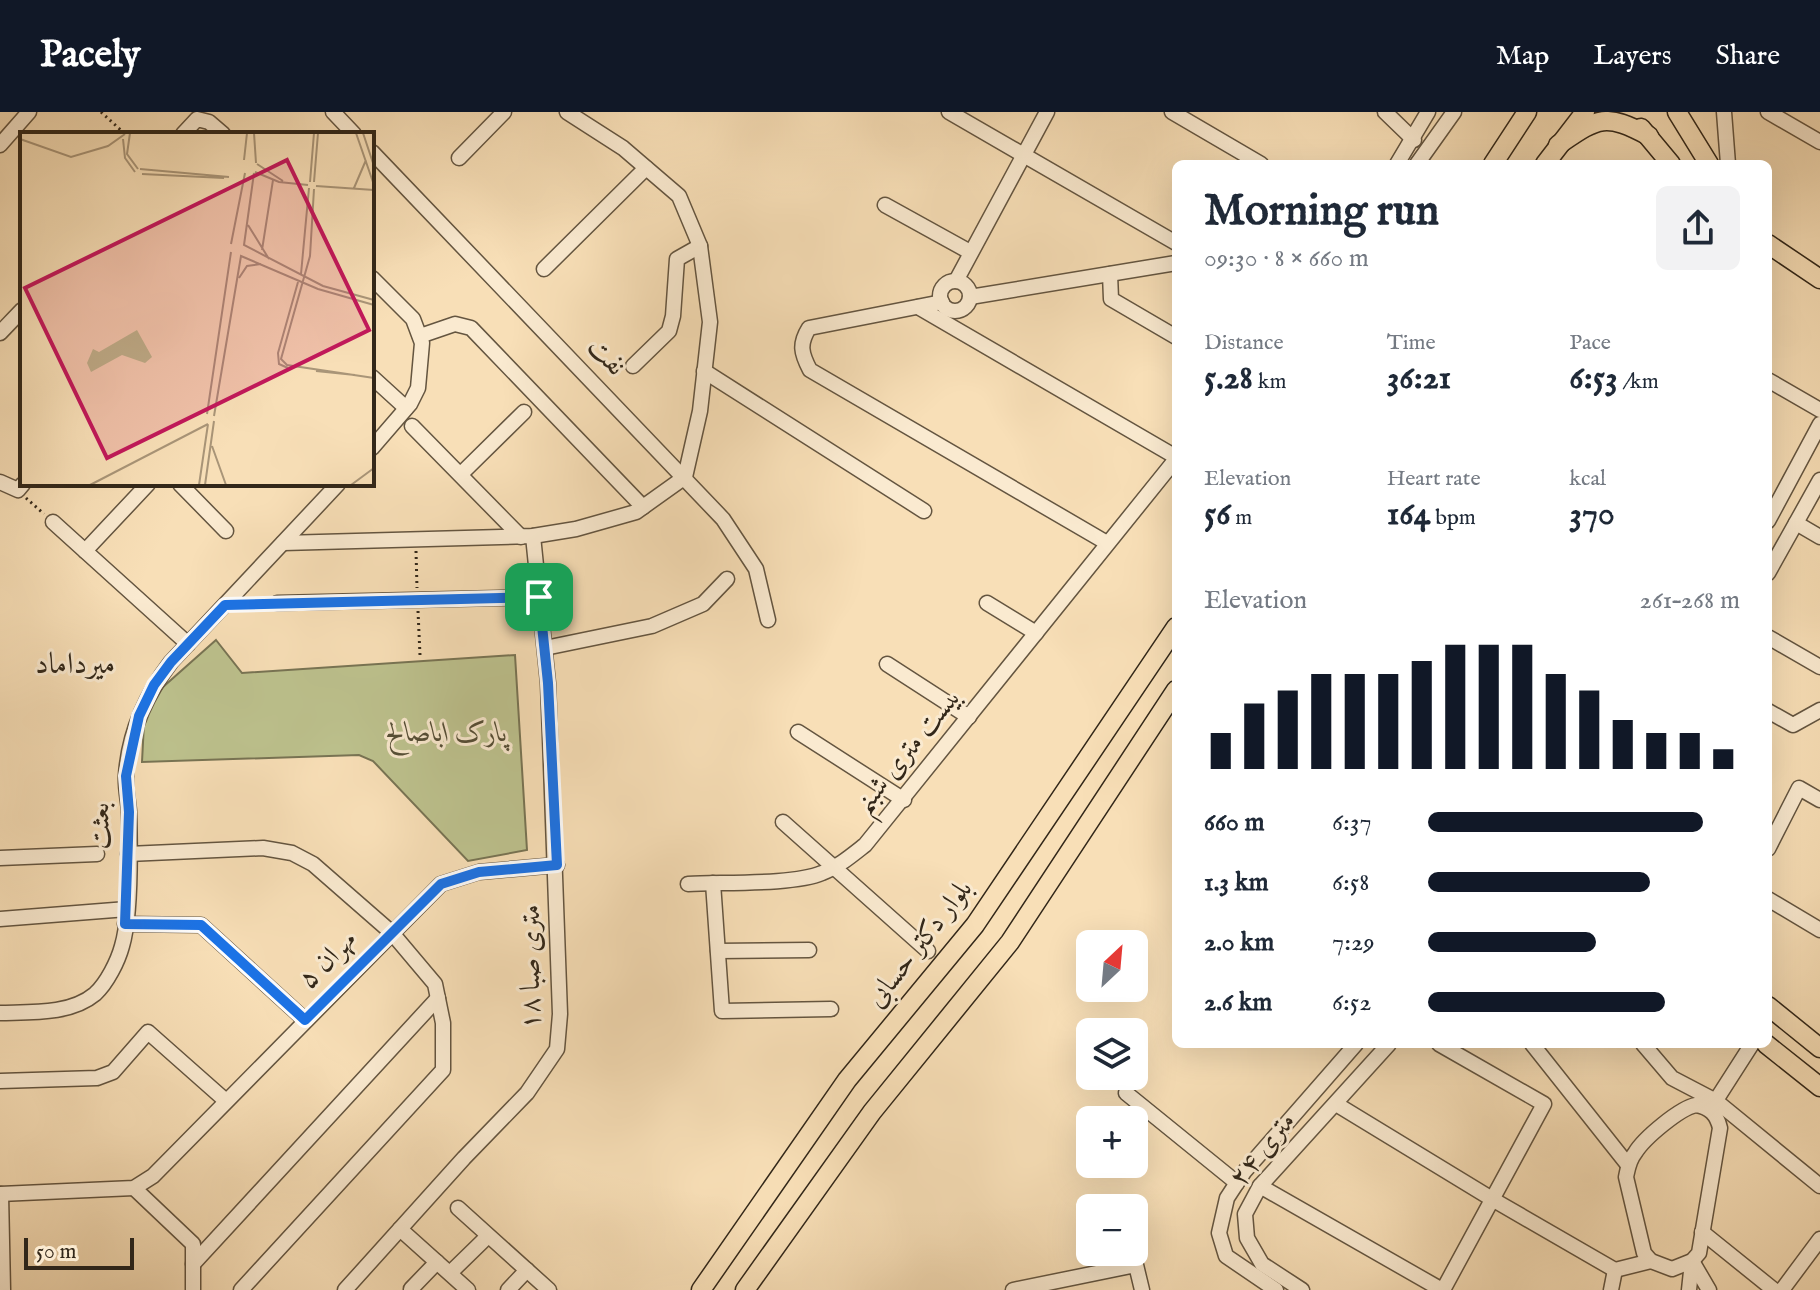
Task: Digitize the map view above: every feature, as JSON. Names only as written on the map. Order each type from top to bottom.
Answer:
[{"type":"main road","points":[[1496,160],[1527,112]]},
{"type":"main road","points":[[1548,160],[1585,112]]},
{"type":"main road","points":[[1626,112],[1668,160]]},
{"type":"main road","points":[[1677,112],[1707,160]]},
{"type":"main road","points":[[1558,145],[1584,127],[1605,119],[1622,121],[1649,136]]},
{"type":"main road","points":[[1772,247],[1820,279]]},
{"type":"main road","name":"بلوار دکتر حسابی","points":[[701,1290],[847,1080],[975,925],[1172,633]]},
{"type":"main road","points":[[745,1290],[872,1112],[1010,942],[1172,696]]},
{"type":"main road","points":[[1772,1009],[1820,1048]]},
{"type":"main road","points":[[1771,1048],[1820,1087]]},
{"type":"street","points":[[0,145],[29,112]]},
{"type":"street","points":[[333,112],[352,132]]},
{"type":"street","points":[[459,158],[504,112]]},
{"type":"street","points":[[283,543],[527,536],[576,529],[636,512],[685,477],[700,411],[710,322],[700,246],[679,196],[623,148],[567,112]]},
{"type":"street","points":[[949,112],[1172,241]]},
{"type":"street","points":[[956,281],[965,284],[970,297],[966,305],[958,310],[948,309],[942,302],[943,287],[956,281],[1047,112]]},
{"type":"street","points":[[1172,112],[1254,160]]},
{"type":"street","points":[[1385,112],[1414,140]]},
{"type":"street","points":[[1400,160],[1428,112]]},
{"type":"street","points":[[1420,160],[1454,112]]},
{"type":"street","points":[[1724,112],[1728,160]]},
{"type":"street","points":[[1768,112],[1820,142]]},
{"type":"street","points":[[185,132],[199,116],[221,132]]},
{"type":"street","name":"نفت","points":[[374,154],[723,519],[756,569],[768,620]]},
{"type":"street","points":[[544,269],[646,168]]},
{"type":"street","points":[[885,205],[970,252]]},
{"type":"street","points":[[633,366],[669,331],[677,259],[700,246]]},
{"type":"street","points":[[970,297],[1172,264]]},
{"type":"street","points":[[1110,274],[1111,299],[1172,335]]},
{"type":"street","points":[[374,280],[413,319],[422,343],[418,388],[406,408],[374,446]]},
{"type":"street","points":[[942,302],[809,328],[801,340],[802,354],[810,370],[1107,543]]},
{"type":"street","points":[[918,307],[1172,456]]},
{"type":"street","points":[[0,333],[20,312]]},
{"type":"street","points":[[420,336],[455,324],[471,328],[643,507]]},
{"type":"street","points":[[704,371],[924,511]]},
{"type":"street","points":[[374,379],[406,408]]},
{"type":"street","points":[[1772,382],[1820,410]]},
{"type":"street","points":[[461,474],[524,412]]},
{"type":"street","points":[[1772,508],[1820,424]]},
{"type":"street","points":[[412,426],[527,536]]},
{"type":"street","name":"بیست متری شبنم","points":[[688,884],[819,875],[865,845],[1172,463]]},
{"type":"street","points":[[1772,566],[1820,480]]},
{"type":"street","points":[[0,482],[20,487]]},
{"type":"street","points":[[85,551],[146,486]]},
{"type":"street","points":[[182,486],[226,531]]},
{"type":"street","name":"بعثت","points":[[0,1013],[49,1011],[73,1005],[95,993],[113,968],[123,945],[126,917],[126,776],[139,716],[154,685],[188,644],[335,486]]},
{"type":"street","points":[[53,522],[188,644]]},
{"type":"street","points":[[1796,523],[1820,537]]},
{"type":"street","name":"متری صبا ۱۸","points":[[345,1290],[527,1093],[557,1049],[560,1014],[557,865],[545,648],[527,536]]},
{"type":"street","points":[[545,648],[652,626],[703,604],[727,579]]},
{"type":"street","points":[[277,603],[539,597]]},
{"type":"street","points":[[987,603],[1036,633]]},
{"type":"street","points":[[1772,639],[1820,667]]},
{"type":"street","points":[[887,664],[969,717]]},
{"type":"street","points":[[1772,713],[1793,725],[1820,710]]},
{"type":"street","points":[[798,732],[904,800]]},
{"type":"street","points":[[1772,841],[1799,788],[1820,800]]},
{"type":"street","points":[[783,822],[928,951]]},
{"type":"street","points":[[128,854],[263,848],[292,853],[313,864],[392,933],[435,984],[443,1023],[443,1070],[241,1290]]},
{"type":"street","points":[[0,858],[97,854]]},
{"type":"street","name":"مهران ۵","points":[[134,1188],[153,1176],[441,884],[479,872],[557,865]]},
{"type":"street","points":[[713,883],[722,1011],[831,1009]]},
{"type":"street","points":[[1772,901],[1820,930]]},
{"type":"street","points":[[0,919],[126,917],[201,925],[305,1020]]},
{"type":"street","points":[[718,951],[809,950]]},
{"type":"street","points":[[193,1264],[438,998]]},
{"type":"street","points":[[0,1081],[97,1078],[113,1072],[148,1032],[226,1101]]},
{"type":"street","name":"۲۴ متری","points":[[1276,1290],[1226,1256],[1219,1233],[1227,1198],[1244,1172],[1347,1048]]},
{"type":"street","name":"۲۴ متری","points":[[1302,1290],[1262,1264],[1247,1238],[1245,1214],[1260,1186],[1385,1048]]},
{"type":"street","points":[[1260,1186],[1442,1290],[1544,1104],[1446,1048]]},
{"type":"street","points":[[1535,1048],[1628,1165]]},
{"type":"street","points":[[1646,1048],[1672,1078],[1820,1186]]},
{"type":"street","points":[[1713,1105],[1696,1105],[1682,1110],[1641,1145],[1628,1165],[1626,1177],[1644,1253],[1651,1261],[1672,1269],[1692,1261],[1699,1253],[1720,1128],[1713,1105],[1749,1048]]},
{"type":"street","points":[[1126,1093],[1237,1183]]},
{"type":"street","points":[[1336,1104],[1615,1270],[1651,1261]]},
{"type":"street","points":[[3,1290],[1,1194],[134,1188],[193,1244],[193,1290]]},
{"type":"street","points":[[458,1208],[549,1290]]},
{"type":"street","points":[[400,1229],[468,1290]]},
{"type":"street","points":[[1702,1232],[1774,1290]]},
{"type":"street","points":[[450,1273],[488,1236]]},
{"type":"street","points":[[1782,1290],[1820,1239]]},
{"type":"street","points":[[1689,1290],[1692,1261]]},
{"type":"street","points":[[1692,1261],[1709,1290]]},
{"type":"street","points":[[411,1289],[437,1262]]},
{"type":"street","points":[[1013,1290],[1136,1265],[1142,1290]]},
{"type":"street","points":[[508,1290],[527,1270]]},
{"type":"street","points":[[1611,1290],[1615,1270]]},
{"type":"path","points":[[101,112],[123,132]]},
{"type":"path","points":[[20,487],[53,522]]},
{"type":"path","points":[[225,605],[277,603]]},
{"type":"green space","name":"پارک اباصالح","points":[[216,640],[242,673],[515,655],[527,850],[468,861],[373,761],[359,755],[142,762],[145,703]]},
{"type":"district","name":"میرداماد","points":[[75,665]]},
{"type":"route","points":[[539,597],[548,683],[557,865],[479,872],[441,884],[305,1020],[201,925],[125,924],[129,812],[126,776],[139,716],[154,685],[171,662],[225,605],[539,597]]}]
